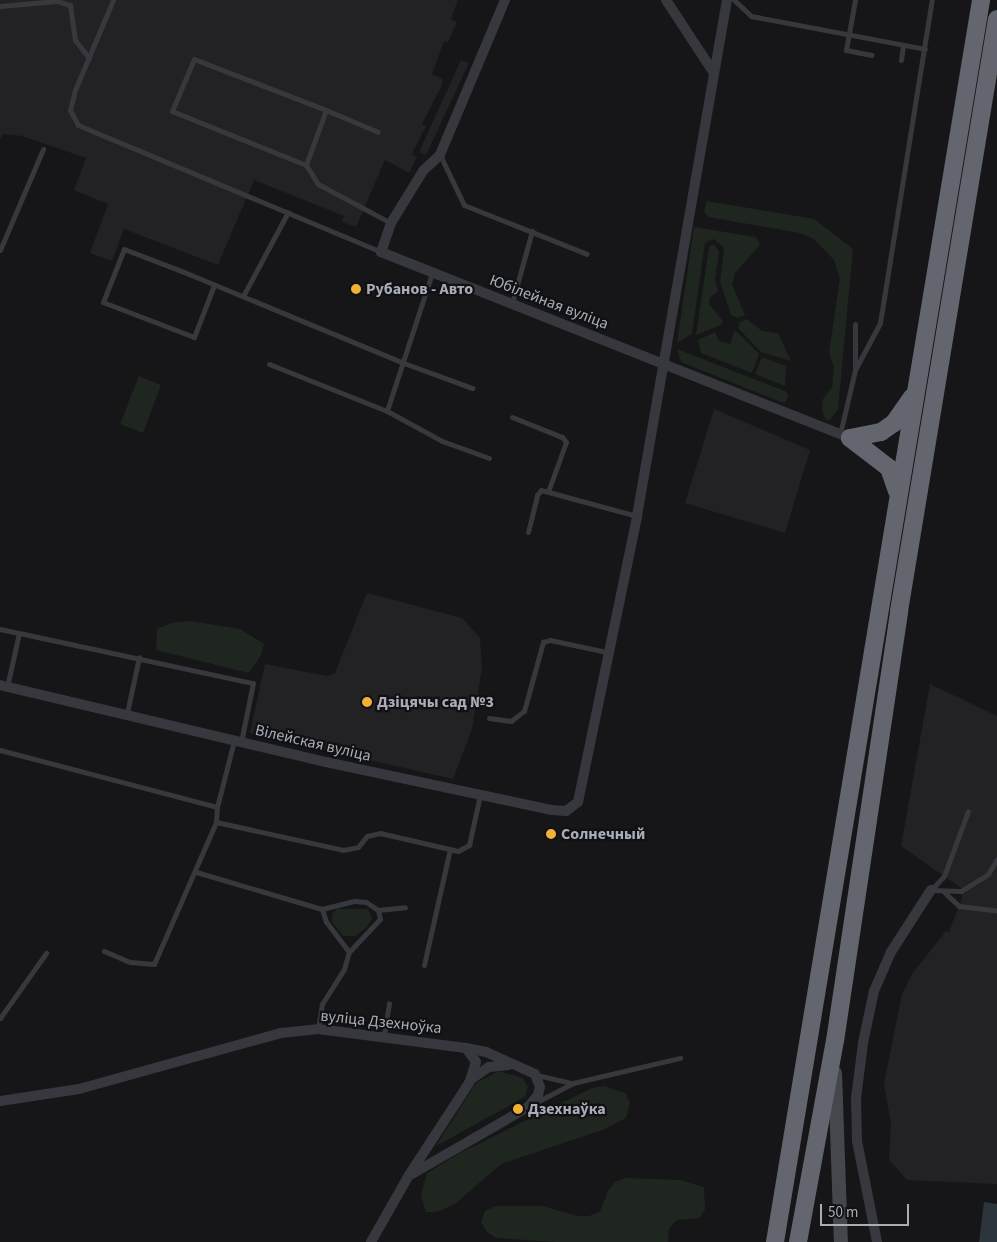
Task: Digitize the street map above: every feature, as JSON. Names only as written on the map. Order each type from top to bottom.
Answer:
[{"type":"highway","points":[[775,1242],[981,0]]},
{"type":"highway","points":[[798,1242],[835,1041],[900,612],[997,19]]},
{"type":"highway","points":[[845,436],[869,436],[894,423],[916,390]]},
{"type":"highway","points":[[845,436],[889,468],[898,497]]},
{"type":"highway","points":[[765,1242],[779,1217]]},
{"type":"main road","points":[[835,1041],[838,1209],[841,1242]]},
{"type":"street","points":[[381,252],[391,222],[423,170],[440,155],[505,0]]},
{"type":"street","points":[[666,0],[714,73]]},
{"type":"street","points":[[611,653],[664,363],[726,0]]},
{"type":"street","name":"Юбілейная вуліца","points":[[381,252],[845,436]]},
{"type":"street","name":"Вілейская вуліца","points":[[3,686],[127,713],[238,742],[480,795],[566,811],[578,802],[611,653]]},
{"type":"street","points":[[878,1242],[857,1141],[856,1098],[863,1043],[874,991],[891,952],[931,890]]},
{"type":"street","name":"вуліца Дзехноўка","points":[[0,1101],[79,1089],[281,1033],[318,1029],[384,1035],[466,1048],[535,1074]]},
{"type":"street","points":[[372,1242],[409,1175],[469,1083],[476,1062],[466,1048]]},
{"type":"street","points":[[469,1083],[489,1067],[515,1066]]},
{"type":"street","points":[[409,1175],[528,1107],[540,1088],[535,1074]]},
{"type":"lane","points":[[113,0],[88,58],[70,110],[78,125],[381,252]]},
{"type":"lane","points":[[734,0],[751,16],[925,48]]},
{"type":"lane","points":[[856,0],[846,50],[872,55]]},
{"type":"lane","points":[[855,370],[880,323],[932,0]]},
{"type":"lane","points":[[0,6],[57,1],[70,5],[75,40],[88,58]]},
{"type":"lane","points":[[901,60],[903,45]]},
{"type":"lane","points":[[378,132],[194,59],[172,111],[306,165],[318,184],[391,222]]},
{"type":"lane","points":[[306,165],[326,110]]},
{"type":"lane","points":[[0,250],[43,149]]},
{"type":"lane","points":[[440,155],[464,205],[587,254]]},
{"type":"lane","points":[[242,296],[288,212]]},
{"type":"lane","points":[[512,303],[532,231]]},
{"type":"lane","points":[[214,285],[194,337],[103,302],[124,248],[402,362],[472,388]]},
{"type":"lane","points":[[387,411],[432,273]]},
{"type":"lane","points":[[845,436],[855,370],[855,324]]},
{"type":"lane","points":[[269,364],[387,411],[442,441],[489,458]]},
{"type":"lane","points":[[512,417],[562,437],[566,442],[549,489]]},
{"type":"lane","points":[[528,532],[537,495],[541,490],[549,489],[637,516]]},
{"type":"lane","points":[[0,629],[253,683],[238,742],[217,807],[216,822],[196,872],[154,964],[130,962],[104,951]]},
{"type":"lane","points":[[3,686],[19,633]]},
{"type":"lane","points":[[489,718],[511,721],[524,711],[543,642],[550,640],[611,653]]},
{"type":"lane","points":[[127,713],[139,658]]},
{"type":"lane","points":[[0,750],[217,807]]},
{"type":"lane","points":[[216,822],[343,850],[358,847],[367,836],[380,834],[450,849],[465,850],[469,845],[480,795]]},
{"type":"lane","points":[[931,890],[944,876],[968,811]]},
{"type":"lane","points":[[424,965],[450,849]]},
{"type":"lane","points":[[931,890],[944,892],[961,891],[988,874],[997,859]]},
{"type":"lane","points":[[196,872],[322,909],[356,901],[366,902],[378,910],[405,907]]},
{"type":"lane","points":[[944,892],[959,906],[997,911]]},
{"type":"lane","points":[[322,909],[326,922],[349,952]]},
{"type":"lane","points":[[318,1029],[322,1004],[344,969],[349,952],[380,919],[378,910]]},
{"type":"lane","points":[[0,1018],[46,952]]},
{"type":"lane","points":[[384,1035],[389,1003]]},
{"type":"lane","points":[[528,1107],[573,1083],[680,1058]]},
{"type":"lane","points":[[535,1074],[573,1083]]},
{"type":"shaded area","points":[[0,0],[458,0],[451,19],[457,22],[448,42],[444,41],[432,74],[442,79],[442,85],[422,124],[426,126],[412,154],[417,157],[409,173],[385,160],[356,227],[342,222],[344,216],[254,180],[218,265],[124,229],[112,261],[90,253],[108,204],[74,190],[86,158],[22,136],[4,134],[0,139]]},
{"type":"shaded area","points":[[461,60],[469,63],[426,155],[419,152]]},
{"type":"shaded area","points":[[707,201],[814,219],[853,249],[838,409],[830,420],[826,420],[822,410],[823,399],[832,387],[834,367],[829,353],[840,278],[834,260],[814,239],[800,233],[708,217],[704,211]]},
{"type":"shaded area","points":[[694,227],[756,237],[760,245],[735,273],[732,284],[745,315],[738,318],[731,315],[720,282],[724,248],[714,239],[705,243],[692,334],[677,343]]},
{"type":"shaded area","points":[[714,244],[719,252],[715,279],[718,291],[710,298],[709,304],[723,321],[721,325],[696,335],[709,247]]},
{"type":"shaded area","points":[[747,319],[762,331],[778,333],[791,361],[761,352],[738,328],[740,322]]},
{"type":"shaded area","points":[[735,330],[759,354],[752,373],[701,353],[698,340],[715,332],[719,341],[730,344]]},
{"type":"shaded area","points":[[677,349],[787,392],[788,397],[785,402],[781,402],[681,362]]},
{"type":"shaded area","points":[[762,357],[786,366],[785,386],[755,374]]},
{"type":"shaded area","points":[[139,376],[161,385],[143,433],[120,424]]},
{"type":"shaded area","points":[[714,409],[810,450],[785,533],[685,503]]},
{"type":"shaded area","name":"Дзіцячы сад №3","points":[[367,593],[462,618],[480,638],[482,668],[472,729],[453,779],[250,733],[265,664],[327,676],[335,673]]},
{"type":"shaded area","points":[[191,621],[240,629],[264,644],[261,655],[249,673],[156,650],[157,629],[171,623]]},
{"type":"shaded area","points":[[930,684],[997,716],[997,1184],[907,1180],[889,1160],[891,1124],[884,1084],[902,994],[912,974],[946,931],[949,932],[962,899],[961,888],[901,846]]},
{"type":"shaded area","points":[[337,909],[368,909],[372,918],[366,928],[355,936],[343,936],[332,922],[332,914]]},
{"type":"shaded area","points":[[499,1071],[523,1078],[528,1087],[525,1097],[436,1146],[476,1083]]},
{"type":"shaded area","points":[[604,1086],[625,1093],[630,1102],[626,1118],[605,1129],[501,1164],[455,1204],[437,1212],[426,1212],[421,1195],[427,1173],[460,1153],[592,1088]]},
{"type":"shaded area","points":[[626,1178],[681,1180],[704,1187],[705,1209],[700,1218],[677,1220],[669,1229],[668,1242],[555,1242],[496,1238],[487,1232],[481,1222],[485,1211],[496,1206],[543,1206],[577,1216],[589,1216],[600,1212],[608,1191],[615,1182]]},
{"type":"shaded area","points":[[984,1202],[997,1204],[997,1242],[979,1242]]},
{"type":"place","name":"Рубанов - Авто","points":[[356,289]]},
{"type":"place","name":"Дзіцячы сад №3","points":[[367,702]]},
{"type":"place","name":"Солнечный","points":[[551,834]]},
{"type":"place","name":"Дзехнаўка","points":[[518,1109]]}]
